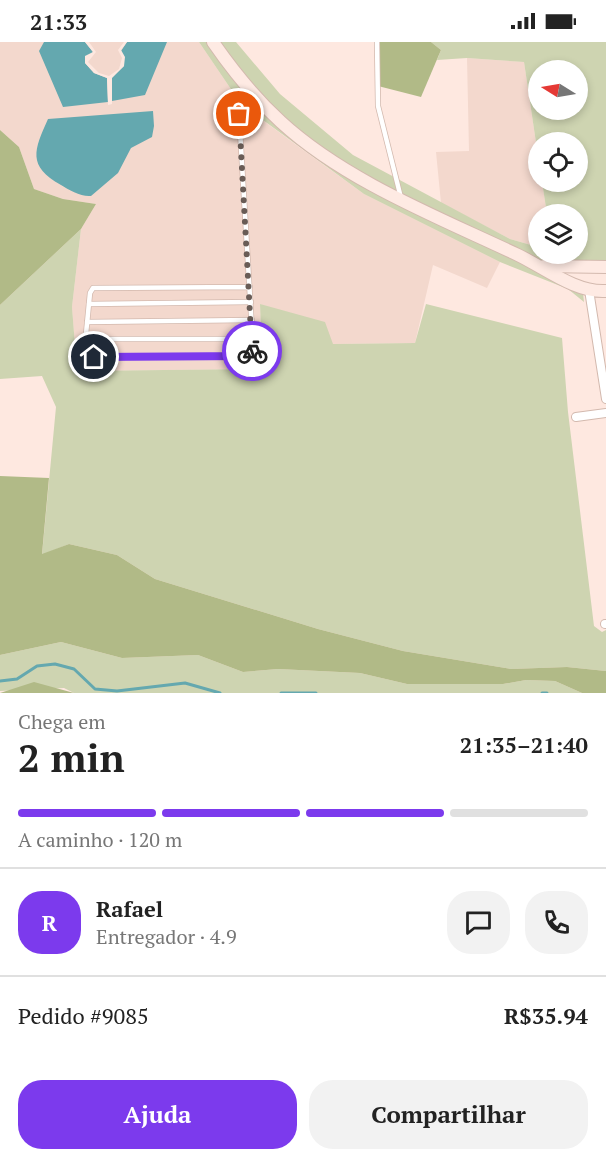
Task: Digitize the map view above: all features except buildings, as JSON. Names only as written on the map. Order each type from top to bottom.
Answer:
[{"type":"main road","points":[[213,42],[249,89],[282,123],[330,160],[401,199],[528,260]]},
{"type":"main road","points":[[537,264],[567,268],[606,267]]},
{"type":"main road","points":[[537,264],[589,290],[606,291]]},
{"type":"street","points":[[589,290],[603,354],[606,399]]},
{"type":"street","points":[[576,417],[606,413]]},
{"type":"lane","points":[[377,42],[378,106],[401,199]]},
{"type":"lane","points":[[249,89],[239,114],[251,302],[252,320],[252,353],[248,356],[94,357],[88,352],[85,339],[93,288],[250,287]]},
{"type":"lane","points":[[89,304],[251,302]]},
{"type":"lane","points":[[87,322],[252,320]]},
{"type":"lane","points":[[85,339],[253,339]]},
{"type":"shaded area","points":[[0,42],[199,42],[241,104],[299,147],[364,194],[500,262],[487,288],[433,265],[415,343],[332,344],[260,304],[262,358],[252,369],[77,371],[72,307],[81,229],[96,204],[63,199],[34,189],[19,147],[0,130]]},
{"type":"shaded area","points":[[467,58],[524,62],[528,89],[528,120],[533,120],[534,132],[528,132],[528,192],[544,192],[545,204],[528,204],[528,244],[510,239],[441,203],[436,152],[469,151]]},
{"type":"green space","points":[[199,42],[209,42],[300,142],[583,293],[584,302],[568,289],[500,262],[364,194],[241,104]]},
{"type":"green space","points":[[216,42],[236,42],[280,94],[353,155],[510,239],[528,244],[528,255],[401,195],[331,157],[283,119]]},
{"type":"green space","points":[[377,42],[431,42],[441,50],[421,97],[378,86]]},
{"type":"green space","points":[[431,42],[606,42],[606,265],[547,264],[588,264],[588,204],[545,204],[544,192],[588,192],[588,132],[534,132],[533,120],[588,120],[588,60],[528,60],[528,89],[524,62],[467,58],[437,60],[441,50]]},
{"type":"green space","points":[[0,130],[19,147],[34,189],[63,199],[96,204],[81,229],[0,305]]},
{"type":"green space","points":[[81,229],[72,307],[77,371],[252,369],[262,358],[260,304],[325,322],[333,344],[415,343],[426,304],[562,338],[568,412],[594,626],[602,632],[606,630],[606,671],[567,667],[511,669],[403,651],[318,629],[155,579],[117,555],[69,544],[42,555],[56,407],[42,376],[0,379],[0,305]]},
{"type":"green space","points":[[0,476],[49,478],[42,554],[69,544],[117,555],[155,579],[318,629],[403,651],[511,669],[567,667],[606,671],[606,693],[582,693],[555,681],[526,680],[503,684],[407,684],[360,673],[278,669],[243,672],[198,655],[122,658],[61,642],[0,655]]},
{"type":"green space","points":[[61,642],[122,658],[198,655],[243,672],[278,669],[360,673],[407,684],[503,684],[526,680],[555,681],[582,693],[74,693],[64,688],[0,691],[0,655]]},
{"type":"green space","points":[[34,682],[74,693],[0,693]]},
{"type":"water","points":[[44,42],[85,42],[93,52],[85,63],[94,73],[107,78],[108,102],[63,107],[39,51]]},
{"type":"water","points":[[127,42],[167,42],[145,95],[112,101],[112,77],[124,66],[121,51]]},
{"type":"water","points":[[153,111],[152,137],[131,148],[118,173],[91,196],[79,194],[64,187],[50,178],[38,164],[37,148],[48,119]]},
{"type":"pier","points":[[85,42],[89,42],[96,52],[88,62],[99,73],[109,76],[119,69],[122,58],[118,50],[124,42],[127,42],[121,50],[125,57],[124,66],[112,78],[112,104],[108,105],[107,78],[94,73],[85,63],[85,56],[93,52]]},
{"type":"waterway","points":[[0,681],[17,679],[37,666],[55,664],[74,669],[95,689],[117,691],[185,683],[220,693]]},
{"type":"waterway","points":[[281,693],[316,693]]},
{"type":"waterway","points":[[542,693],[547,693]]},
{"type":"way so far","points":[[239,114],[254,347],[252,351]]},
{"type":"route","points":[[94,357],[248,356],[252,351]]}]
